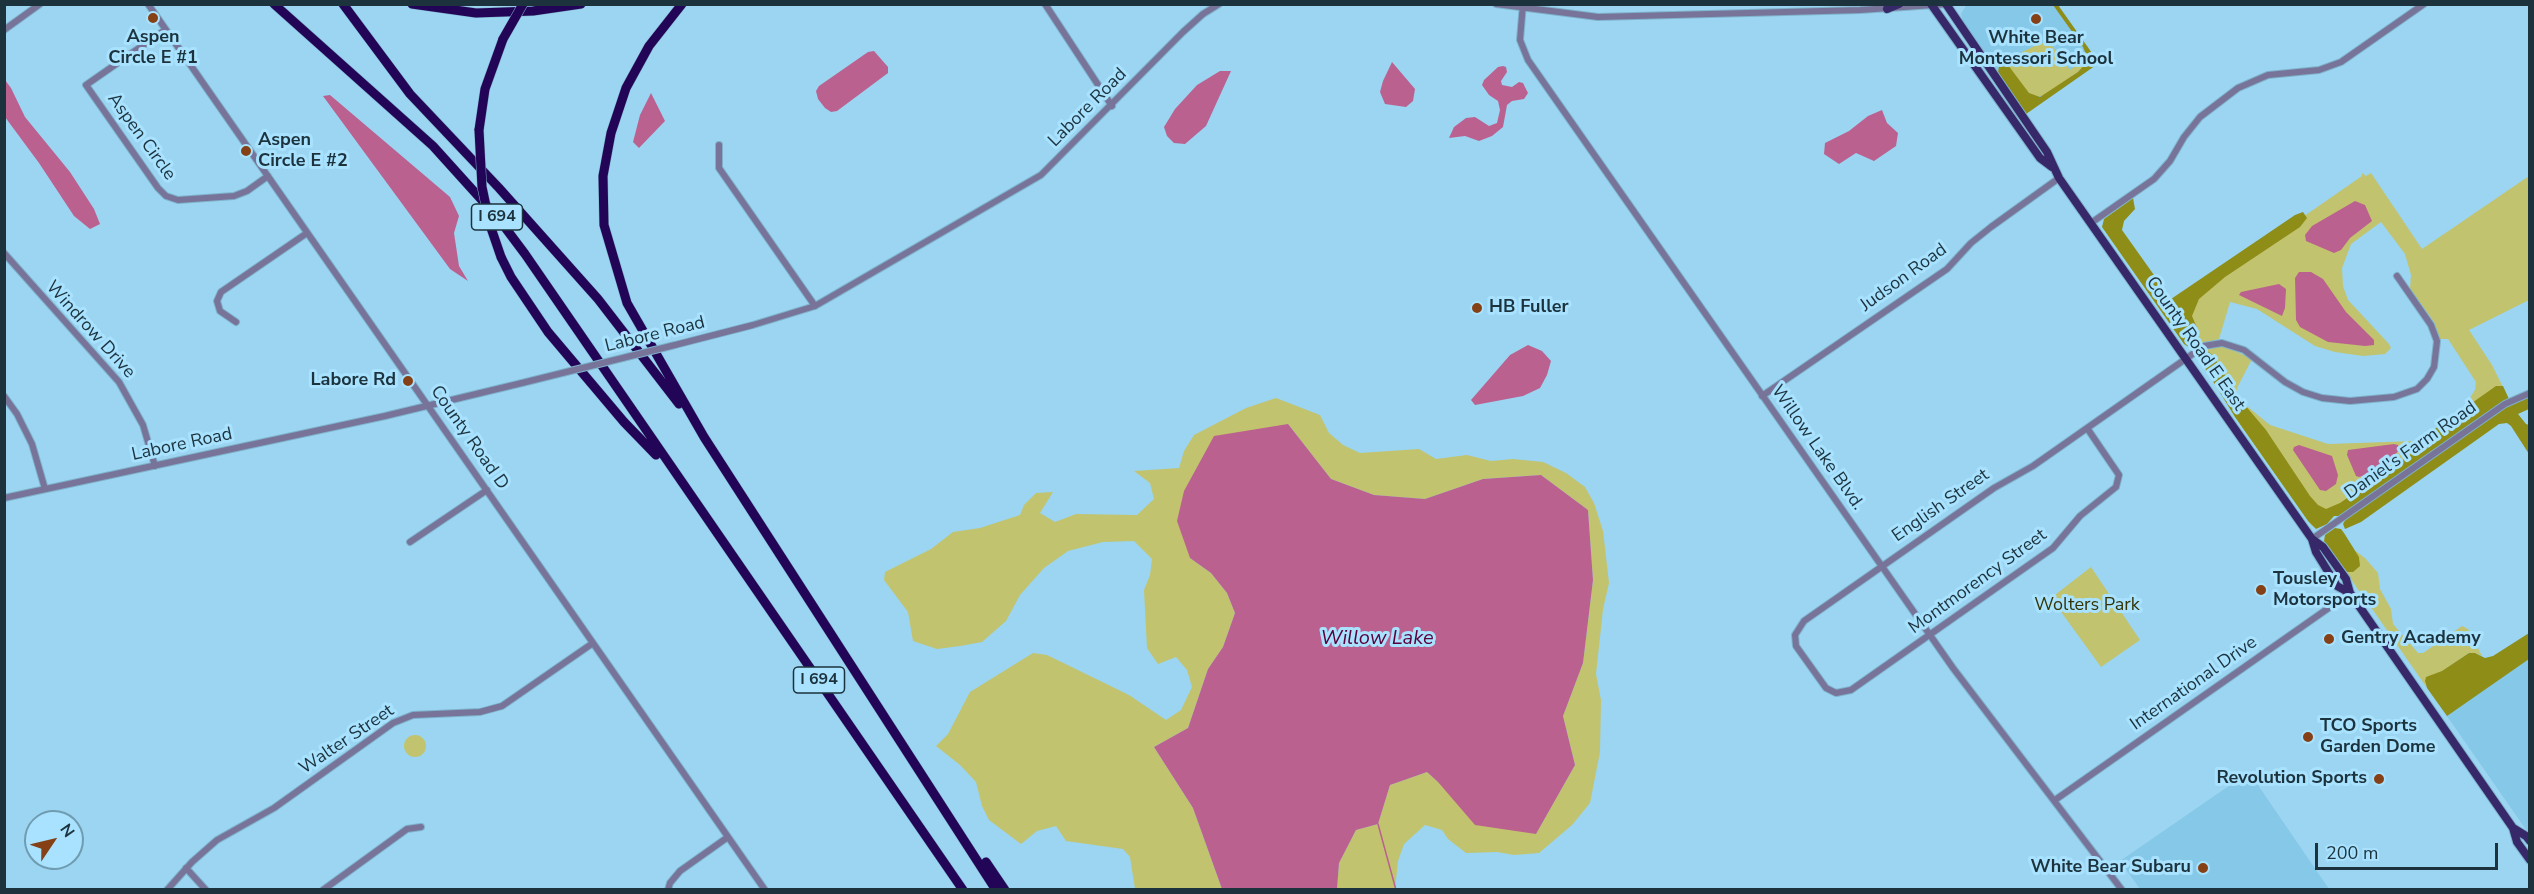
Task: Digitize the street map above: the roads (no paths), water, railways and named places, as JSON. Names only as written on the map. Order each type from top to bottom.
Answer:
[{"type":"highway","name":"I 694","points":[[274,4],[433,146],[463,177],[525,254],[963,890]]},
{"type":"highway","name":"I 694","points":[[343,4],[354,22],[410,94],[513,203],[598,299],[704,437],[996,890]]},
{"type":"highway","points":[[412,4],[477,13],[533,11],[581,4]]},
{"type":"highway","points":[[523,4],[491,65],[485,89],[479,130],[482,187],[490,225],[501,257],[525,300],[570,359],[624,422],[673,471]]},
{"type":"highway","points":[[682,4],[650,46],[626,88],[612,133],[603,176],[604,225],[627,303],[704,437]]},
{"type":"highway","points":[[906,752],[1005,890]]},
{"type":"main road","points":[[1887,9],[1899,4]]},
{"type":"main road","name":"County Road E East","points":[[1946,5],[2047,152],[2052,168]]},
{"type":"main road","name":"County Road E East","points":[[1932,6],[2040,158],[2052,168],[2312,539],[2316,552],[2337,586],[2350,593],[2513,828],[2517,842],[2529,860]]},
{"type":"main road","name":"County Road E East","points":[[2513,828],[2526,836],[2529,841]]},
{"type":"street","points":[[4,30],[40,4]]},
{"type":"street","name":"County Road D","points":[[148,4],[765,890]]},
{"type":"street","points":[[1044,4],[1112,106]]},
{"type":"street","name":"Labore Road","points":[[4,498],[428,406],[753,326],[815,306],[1041,175],[1183,32],[1203,14],[1219,4]]},
{"type":"street","points":[[1496,4],[1598,17],[1887,9],[1946,5]]},
{"type":"street","points":[[2091,223],[2154,180],[2200,117],[2238,88],[2268,75],[2319,70],[2341,62],[2424,4]]},
{"type":"street","name":"Willow Lake Blvd.","points":[[1523,7],[1520,40],[1528,60],[1929,635],[2122,890]]},
{"type":"street","name":"Aspen Circle","points":[[165,30],[86,85],[139,161],[161,191],[178,200],[234,196],[247,191],[268,176]]},
{"type":"street","points":[[719,145],[719,168],[815,306]]},
{"type":"street","name":"Judson Road","points":[[1762,396],[1947,269],[1971,243],[2059,178]]},
{"type":"street","points":[[236,322],[220,311],[217,302],[221,292],[307,233]]},
{"type":"street","name":"Windrow Drive","points":[[4,254],[119,382],[143,425],[155,466]]},
{"type":"street","name":"English Street","points":[[1851,690],[1836,693],[1826,688],[1798,650],[1795,634],[1804,621],[1994,488],[2023,472],[2208,344],[2224,343],[2248,352],[2282,380],[2316,397],[2350,401],[2406,395],[2419,387],[2430,375],[2438,346],[2431,325],[2397,276]]},
{"type":"street","name":"Daniel's Farm Road","points":[[2312,539],[2505,404],[2529,393]]},
{"type":"street","points":[[4,396],[17,414],[32,444],[45,489]]},
{"type":"street","name":"Montmorency Street","points":[[1851,690],[2053,548],[2086,511],[2116,486],[2119,475],[2087,428]]},
{"type":"street","points":[[410,542],[487,490]]},
{"type":"street","name":"International Drive","points":[[2055,800],[2350,593]]},
{"type":"street","name":"Walter Street","points":[[167,890],[186,868],[217,840],[267,812],[393,723],[413,716],[480,712],[502,706],[593,643]]},
{"type":"street","points":[[323,890],[407,829],[421,827]]},
{"type":"street","points":[[668,890],[670,883],[680,871],[728,837]]},
{"type":"street","points":[[186,868],[206,890]]},
{"type":"water","points":[[874,51],[888,67],[888,73],[837,111],[831,112],[825,108],[818,99],[816,91],[819,86],[868,52]]},
{"type":"water","points":[[1392,62],[1415,89],[1413,101],[1406,107],[1385,104],[1380,92]]},
{"type":"water","points":[[1498,67],[1506,67],[1507,72],[1501,81],[1502,85],[1512,87],[1519,82],[1523,83],[1528,93],[1524,99],[1512,101],[1507,105],[1503,127],[1492,136],[1479,141],[1465,136],[1449,138],[1454,127],[1466,118],[1475,117],[1489,126],[1497,123],[1500,110],[1498,101],[1489,95],[1482,85],[1484,80]]},
{"type":"water","points":[[1220,71],[1231,71],[1206,126],[1185,144],[1174,143],[1167,136],[1164,127],[1175,109],[1197,85]]},
{"type":"water","points":[[5,80],[25,117],[70,172],[94,209],[100,224],[90,229],[74,216],[5,117]]},
{"type":"water","points":[[651,93],[665,121],[639,148],[633,142],[640,115]]},
{"type":"water","points":[[330,95],[450,197],[459,216],[454,233],[459,266],[468,281],[450,269],[323,96]]},
{"type":"water","points":[[1882,110],[1887,123],[1898,133],[1896,146],[1874,161],[1856,153],[1839,164],[1824,154],[1825,143],[1849,131],[1868,116]]},
{"type":"water","points":[[2355,201],[2365,205],[2372,221],[2350,238],[2341,250],[2334,253],[2306,241],[2305,235],[2312,226]]},
{"type":"water","points":[[2299,272],[2311,272],[2323,279],[2346,312],[2374,340],[2374,345],[2328,342],[2300,327],[2296,320],[2295,278]]},
{"type":"water","points":[[2279,284],[2286,289],[2282,316],[2239,295],[2241,292]]},
{"type":"water","points":[[1528,345],[1542,351],[1551,361],[1540,388],[1523,396],[1475,405],[1471,400],[1510,355]]},
{"type":"water","name":"Willow Lake","points":[[1288,424],[1331,479],[1374,495],[1425,499],[1483,479],[1541,475],[1588,510],[1593,580],[1583,663],[1563,716],[1575,765],[1536,834],[1475,825],[1427,772],[1390,785],[1378,824],[1356,830],[1339,863],[1337,889],[1222,889],[1193,808],[1154,747],[1188,728],[1208,669],[1223,647],[1235,613],[1227,593],[1211,573],[1190,558],[1177,521],[1184,491],[1214,436]]},
{"type":"water","points":[[2394,444],[2400,449],[2393,457],[2366,475],[2356,476],[2347,455],[2348,450]]},
{"type":"water","points":[[2299,445],[2332,456],[2338,475],[2336,484],[2326,491],[2320,490],[2293,450]]},
{"type":"waterway","points":[[1378,824],[1396,890]]},
{"type":"place","name":"Aspen Circle E #1","points":[[153,18]]},
{"type":"place","name":"White Bear Montessori School","points":[[2036,19]]},
{"type":"place","name":"Aspen Circle E #2","points":[[246,151]]},
{"type":"place","name":"HB Fuller","points":[[1477,308]]},
{"type":"place","name":"Labore Rd","points":[[408,381]]},
{"type":"place","name":"Tousley Motorsports","points":[[2261,590]]},
{"type":"place","name":"Gentry Academy","points":[[2329,639]]},
{"type":"place","name":"TCO Sports Garden Dome","points":[[2308,737]]},
{"type":"place","name":"Revolution Sports","points":[[2379,779]]},
{"type":"place","name":"White Bear Subaru","points":[[2203,868]]},
{"type":"park label","name":"Wolters Park","points":[[2087,606]]}]
